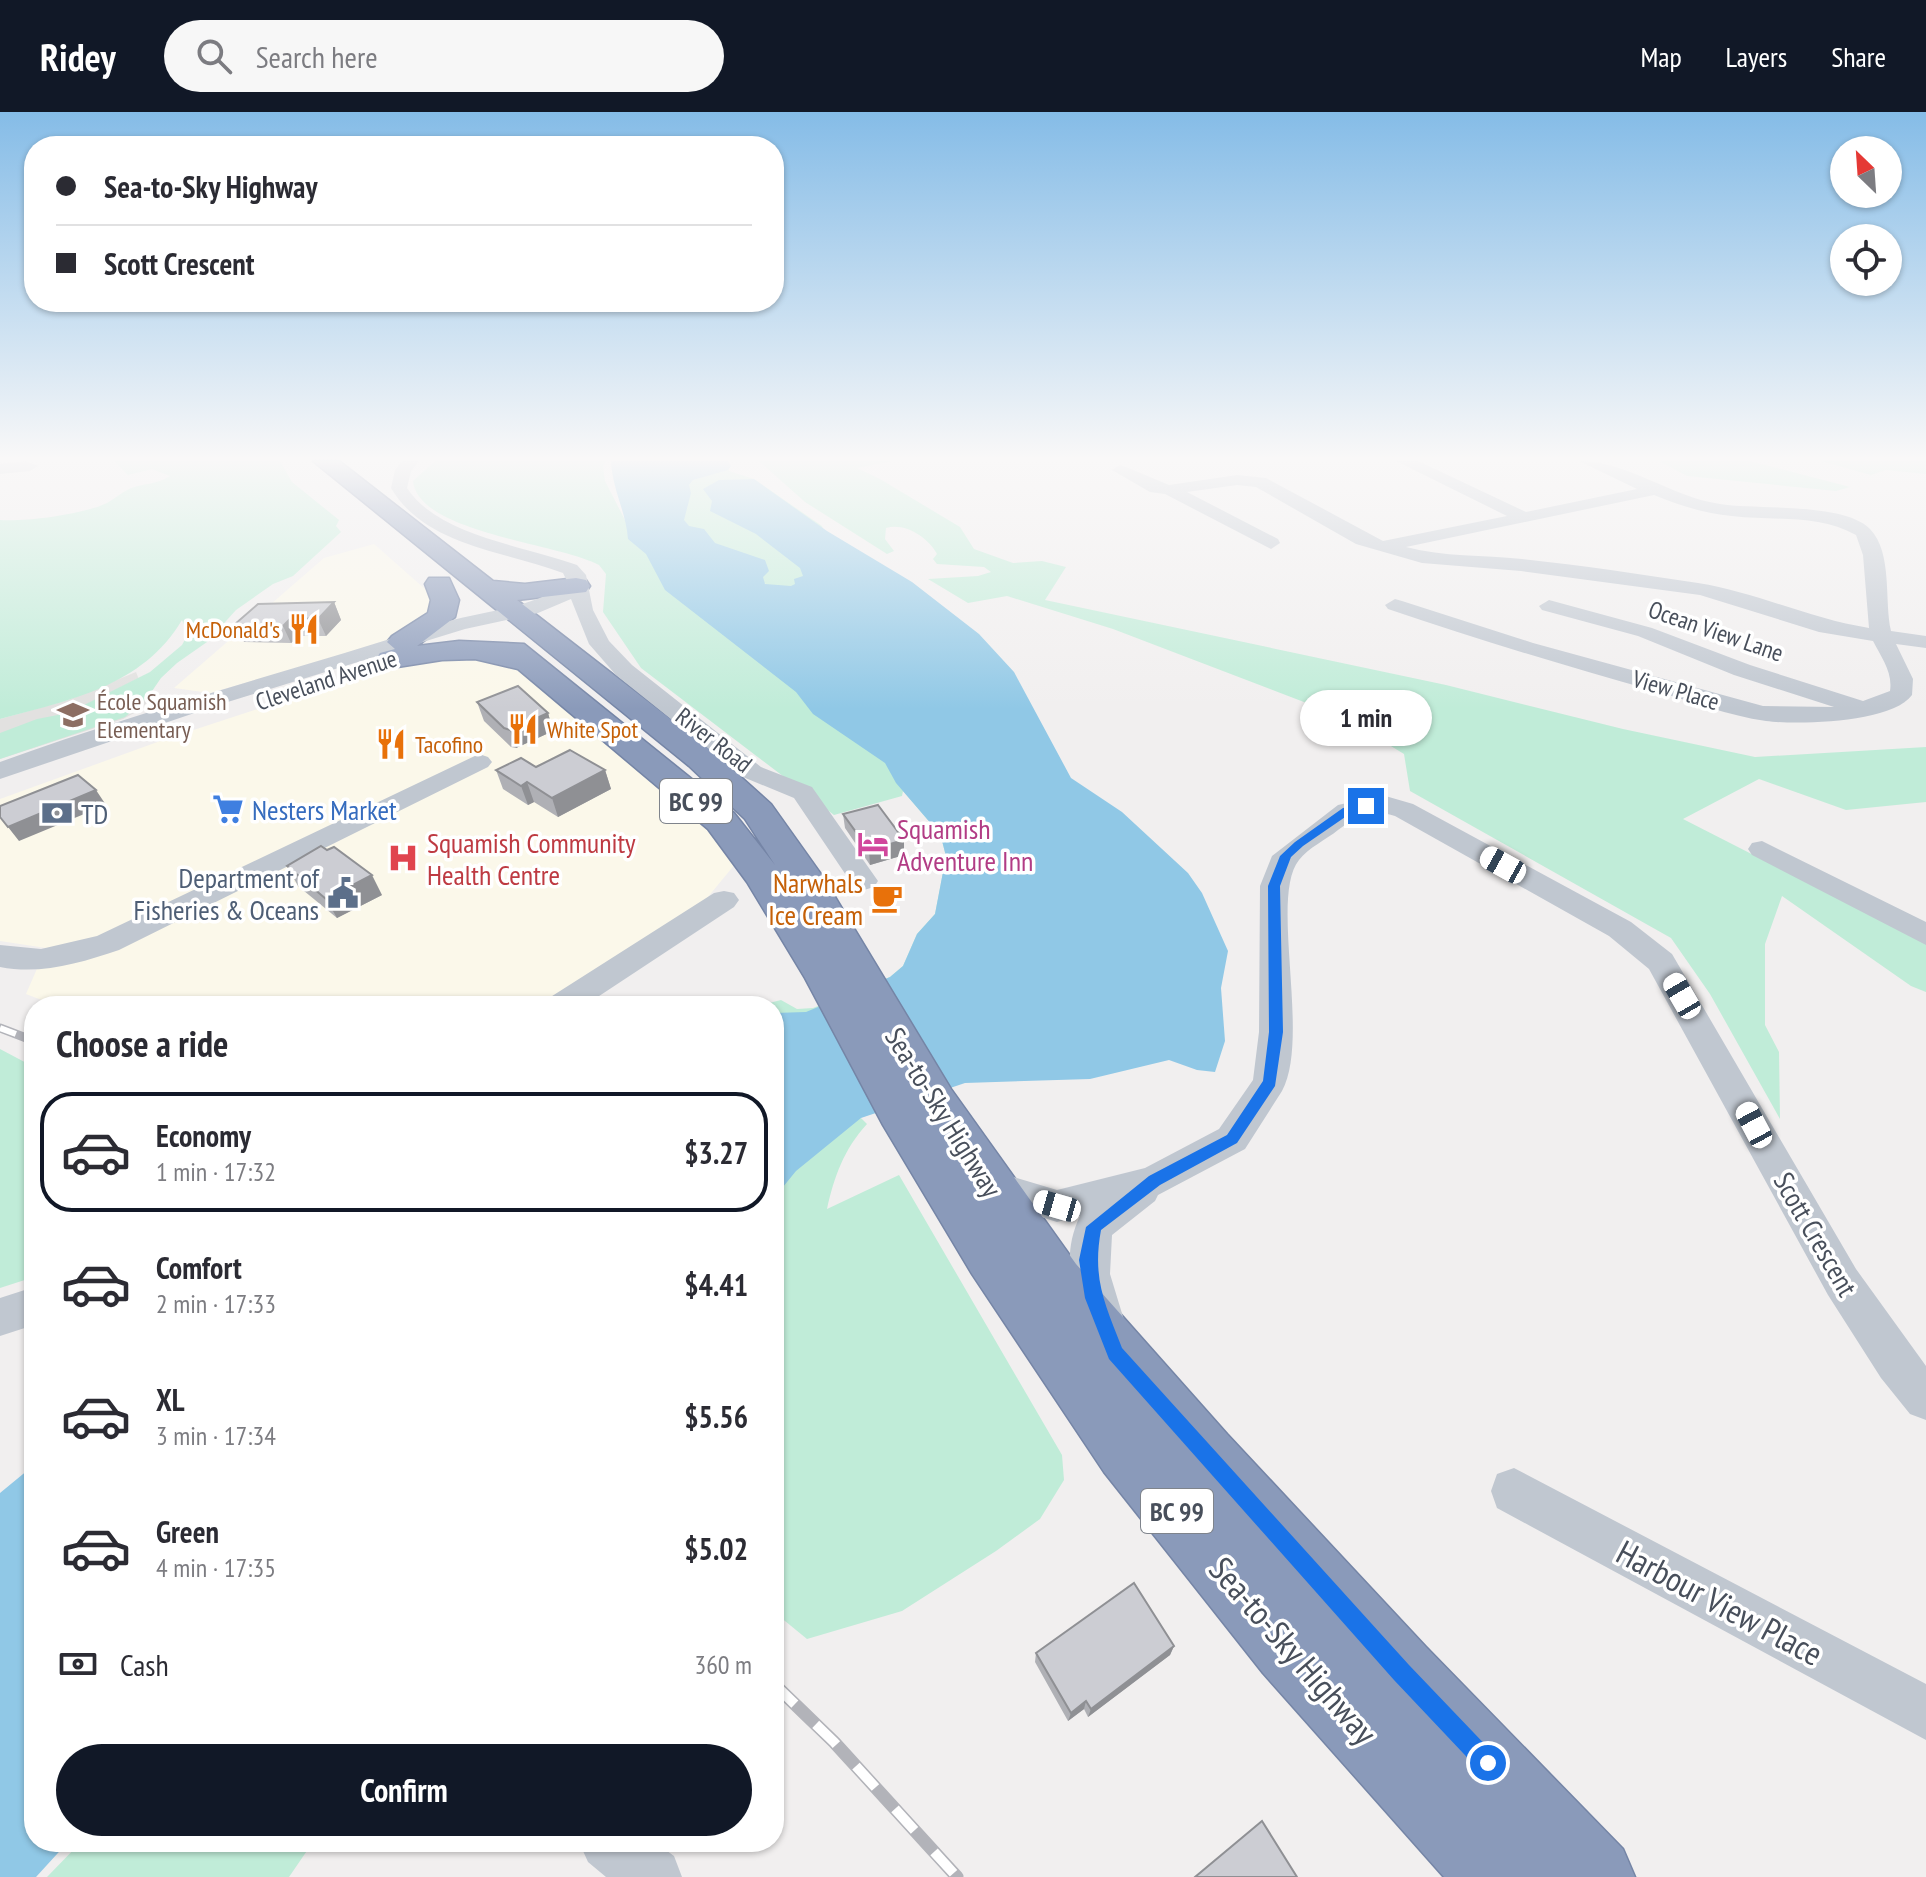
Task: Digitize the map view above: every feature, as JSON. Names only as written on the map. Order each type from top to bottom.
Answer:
[{"type":"highway","name":"Sea-to-Sky Highway","points":[[392,543],[526,662],[721,821],[840,972]]},
{"type":"highway","name":"Sea-to-Sky Highway","points":[[428,543],[701,759],[758,812],[803,877],[840,972],[917,1106],[1008,1283],[1126,1450],[1288,1648],[1498,1877]]},
{"type":"highway","points":[[396,650],[441,617],[445,600],[439,584]]},
{"type":"highway","points":[[485,589],[525,592],[576,586],[558,629],[573,661]]},
{"type":"highway","points":[[396,650],[494,649],[526,662]]},
{"type":"highway","name":"Sea-to-Sky Highway","points":[[917,1106],[990,1186],[1056,1282],[1115,1354],[1401,1672],[1595,1877]]},
{"type":"highway","points":[[1115,1354],[1178,1454],[1270,1569],[1542,1877]]},
{"type":"street","points":[[491,543],[570,569],[576,575],[576,586]]},
{"type":"street","points":[[1372,543],[1429,559],[1535,567],[1700,589],[1728,595],[1826,628],[1926,642]]},
{"type":"street","points":[[1382,547],[1400,543]]},
{"type":"street","points":[[1868,543],[1882,636]]},
{"type":"street","name":"Cleveland Avenue","points":[[0,771],[113,730],[396,650],[555,601],[576,586]]},
{"type":"street","name":"River Road","points":[[576,586],[583,610],[600,644],[624,670],[752,772],[803,793],[864,881]]},
{"type":"street","name":"View Place","points":[[1395,605],[1525,648],[1747,711],[1795,716],[1863,710],[1900,695],[1903,689],[1882,636]]},
{"type":"street","name":"Ocean View Lane","points":[[1549,606],[1645,632],[1742,670],[1863,710]]},
{"type":"street","name":"Cleveland Avenue","points":[[0,791],[396,650]]},
{"type":"street","points":[[0,956],[27,961],[108,943],[479,762]]},
{"type":"street","name":"Scott Crescent","points":[[990,1186],[1057,1206],[1154,1181],[1232,1139],[1270,1082],[1276,1032],[1274,886],[1286,856],[1347,811],[1382,803],[1404,810],[1620,929],[1661,962],[1723,1066],[1842,1282],[1896,1364],[1926,1399]]},
{"type":"street","points":[[1762,849],[1926,935]]},
{"type":"street","points":[[575,996],[724,900]]},
{"type":"street","points":[[1115,1354],[1094,1298],[1087,1260],[1094,1227],[1154,1181]]},
{"type":"street","points":[[0,1317],[24,1309]]},
{"type":"street","name":"Harbour View Place","points":[[1514,1491],[1926,1713]]},
{"type":"street","points":[[621,1852],[653,1877]]},
{"type":"shaded area","points":[[374,544],[425,589],[435,600],[436,609],[393,638],[360,650],[210,693],[174,688],[324,558]]},
{"type":"shaded area","points":[[453,653],[520,668],[705,828],[736,863],[693,915],[562,996],[26,994],[46,948],[0,941],[0,799],[163,740],[371,672]]},
{"type":"shaded area","name":"École Squamish Elementary","points":[[136,672],[148,702],[136,712],[0,759],[0,719],[68,700]]},
{"type":"green space","points":[[0,543],[329,543],[293,576],[273,584],[236,610],[207,642],[161,678],[148,697],[125,717],[0,759],[0,733],[37,719],[68,713],[150,672],[182,645],[188,634],[182,620],[147,661],[126,675],[78,697],[0,719]]},
{"type":"green space","points":[[528,543],[701,543],[893,749],[994,914],[784,1071],[784,1002],[797,1009],[813,1008],[890,977],[903,966],[917,934],[935,914],[946,857],[942,840],[903,791],[902,796],[834,815],[641,668],[603,612],[606,574],[599,565]]},
{"type":"green space","points":[[688,543],[828,543],[856,631]]},
{"type":"green space","points":[[870,543],[888,543],[894,551],[887,554]]},
{"type":"green space","points":[[929,543],[970,543],[974,549],[1013,563],[1042,561],[1066,567],[1045,600],[1446,685],[1623,729],[1755,757],[1926,747],[1926,802],[1846,810],[1759,779],[1683,819],[1926,943],[1926,992],[1911,986],[1782,896],[1765,944],[1765,1025],[1779,1052],[1780,1119],[1710,994],[1671,938],[1410,791],[1404,754],[1343,717],[1113,629],[1007,596],[968,603],[928,579],[978,576],[991,572],[984,567],[937,564],[933,559],[937,554]]},
{"type":"green space","points":[[0,1049],[24,1062],[24,1280],[0,1288]]},
{"type":"green space","points":[[861,1118],[867,1124],[841,1164],[827,1209],[899,1175],[1062,1455],[1064,1480],[1040,1519],[902,1611],[807,1639],[784,1620],[784,1138]]},
{"type":"green space","points":[[71,1852],[306,1852],[289,1877],[47,1877]]},
{"type":"water","points":[[633,543],[716,543],[765,560],[769,571],[763,577],[765,584],[791,586],[795,584],[794,579],[803,576],[800,568],[768,543],[848,543],[912,582],[979,634],[1014,672],[1071,778],[1122,812],[1188,873],[1202,893],[1228,951],[1221,988],[1225,1041],[1215,1072],[1197,1070],[1169,1060],[1090,1079],[965,1083],[861,1118],[796,1171],[784,1186],[784,1013],[806,1012],[890,977],[903,966],[917,934],[935,914],[946,856],[933,826],[896,783],[885,763],[813,714],[796,692],[665,590],[646,554]]},
{"type":"water","points":[[24,1473],[24,1852],[59,1852],[36,1877],[0,1877],[0,1493]]},
{"type":"building","points":[[334,602],[318,619],[291,618],[283,626],[235,624],[258,604]]},
{"type":"building","points":[[518,686],[548,713],[510,730],[477,702]]},
{"type":"building","points":[[570,750],[605,770],[552,798],[527,782],[521,786],[496,770],[521,758],[536,767]]},
{"type":"building","points":[[78,775],[96,790],[8,827],[0,817],[0,806]]},
{"type":"building","points":[[878,805],[904,840],[869,850],[843,814]]},
{"type":"building","points":[[321,846],[327,850],[334,847],[372,875],[326,899],[287,866]]},
{"type":"building","points":[[1134,1583],[1174,1646],[1091,1709],[1086,1701],[1071,1713],[1036,1653]]},
{"type":"building","points":[[1262,1821],[1297,1877],[1195,1877]]},
{"type":"railway","points":[[0,1028],[24,1037]]},
{"type":"railway","points":[[784,1694],[834,1742],[957,1877]]},
{"type":"place","name":"McDonald's","points":[[304,629]]},
{"type":"place","name":"École Squamish Elementary","points":[[73,715]]},
{"type":"place","name":"White Spot","points":[[523,729]]},
{"type":"place","name":"Tacofino","points":[[391,744]]},
{"type":"place","name":"Nesters Market","points":[[228,809]]},
{"type":"place","name":"TD","points":[[57,813]]},
{"type":"place","name":"Squamish Adventure Inn","points":[[873,844]]},
{"type":"place","name":"Squamish Community Health Centre","points":[[403,858]]},
{"type":"place","name":"Department of Fisheries & Oceans","points":[[343,893]]},
{"type":"place","name":"Narwhals Ice Cream","points":[[887,898]]},
{"type":"route","points":[[1366,806],[1347,811],[1299,844],[1286,856],[1274,886],[1276,1032],[1270,1082],[1232,1139],[1154,1181],[1094,1227],[1087,1260],[1094,1298],[1115,1354],[1401,1672],[1488,1763]]}]
